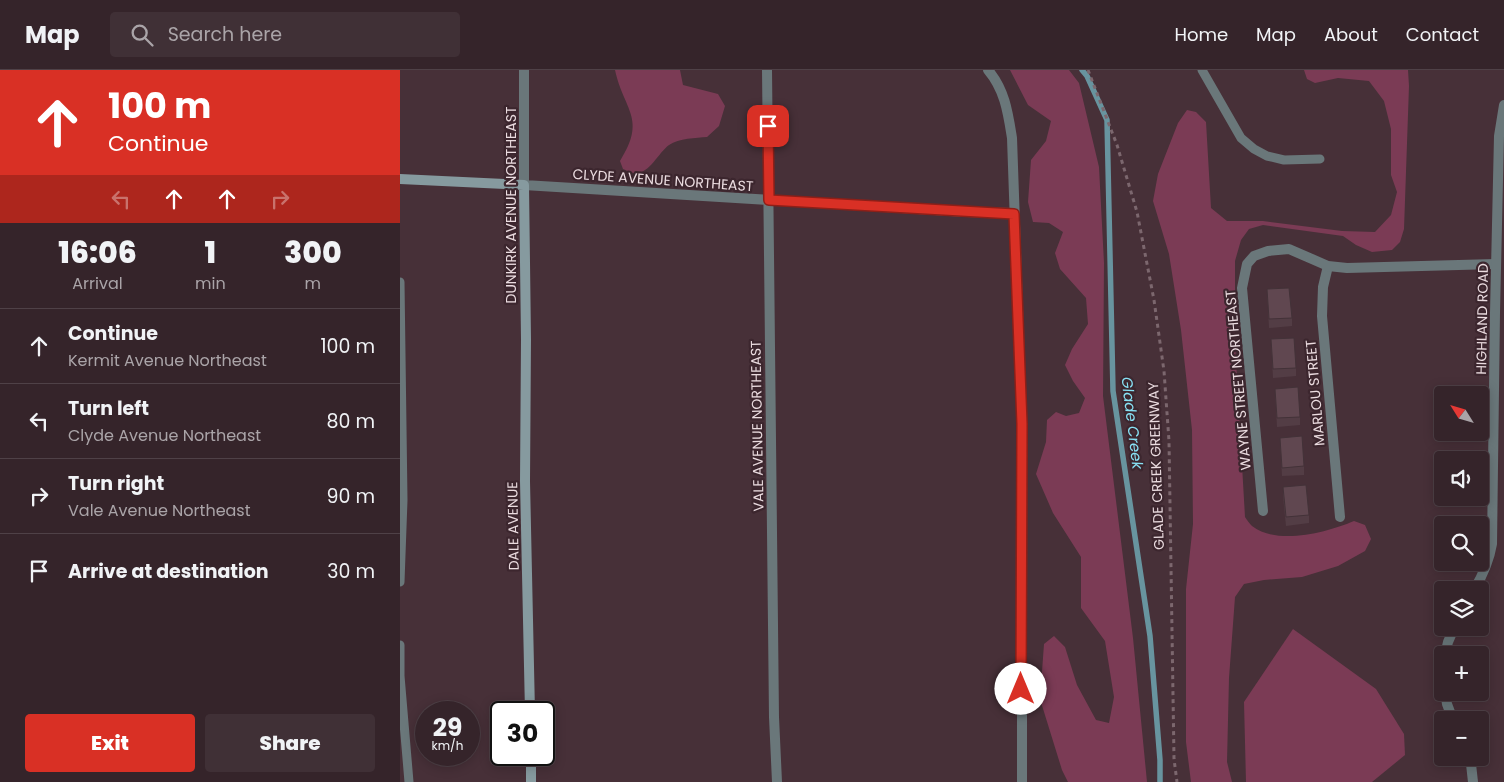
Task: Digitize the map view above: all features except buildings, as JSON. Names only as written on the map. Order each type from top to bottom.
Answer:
[{"type":"street","name":"DUNKIRK AVENUE NORTHEAST","points":[[524,70],[526,339]]},
{"type":"street","name":"VALE AVENUE NORTHEAST","points":[[767,70],[774,717],[777,782]]},
{"type":"street","points":[[988,70],[993,75],[1007,104],[1012,138],[1022,424],[1022,782]]},
{"type":"street","name":"HIGHLAND ROAD","points":[[1479,581],[1489,559],[1492,544],[1496,264],[1500,136],[1504,105]]},
{"type":"street","name":"CLYDE AVENUE NORTHEAST","points":[[400,179],[1014,214]]},
{"type":"street","name":"WAYNE STREET NORTHEAST","points":[[1263,511],[1242,288],[1247,264],[1254,256],[1268,251],[1288,249],[1328,266],[1347,268],[1496,264]]},
{"type":"street","name":"MARLOU STREET","points":[[1328,266],[1323,287],[1322,316],[1340,517]]},
{"type":"street","name":"DALE AVENUE","points":[[526,339],[530,701]]},
{"type":"street","points":[[531,766],[532,782]]},
{"type":"street","points":[[1471,766],[1473,782]]},
{"type":"lane","points":[[1202,70],[1241,138],[1254,149],[1267,156],[1284,160],[1320,159]]},
{"type":"lane","points":[[400,282],[403,500],[400,582]]},
{"type":"lane","points":[[400,645],[400,676],[409,782]]},
{"type":"path","name":"GLADE CREEK GREENWAY","points":[[1088,70],[1117,146],[1137,212],[1154,300],[1164,371],[1169,441],[1174,759],[1177,782]]},
{"type":"shaded area","points":[[615,70],[680,70],[683,85],[718,94],[725,106],[719,126],[707,137],[683,140],[669,145],[644,171],[634,173],[623,169],[620,161],[628,146],[633,124]]},
{"type":"shaded area","points":[[1010,70],[1069,70],[1079,83],[1099,167],[1104,263],[1103,396],[1133,638],[1147,782],[1068,782],[1062,770],[1040,699],[1044,644],[1054,636],[1065,647],[1077,685],[1096,720],[1109,723],[1114,697],[1105,641],[1081,608],[1081,557],[1053,513],[1036,474],[1046,442],[1047,420],[1056,412],[1066,416],[1079,413],[1085,398],[1065,365],[1072,349],[1088,324],[1086,298],[1060,269],[1055,253],[1063,232],[1049,223],[1033,222],[1028,202],[1031,160],[1046,141],[1051,121],[1028,105]]},
{"type":"shaded area","points":[[1304,70],[1408,70],[1404,229],[1400,242],[1392,250],[1372,252],[1356,245],[1343,236],[1263,225],[1249,229],[1241,240],[1235,261],[1235,344],[1245,517],[1252,526],[1263,532],[1289,536],[1317,533],[1354,521],[1365,525],[1371,539],[1365,551],[1338,566],[1302,577],[1264,580],[1244,584],[1235,597],[1229,678],[1227,762],[1232,782],[1191,782],[1186,742],[1186,589],[1193,524],[1192,430],[1181,330],[1169,254],[1153,201],[1158,174],[1178,123],[1187,110],[1196,112],[1206,122],[1211,208],[1227,221],[1263,221],[1342,231],[1375,232],[1391,215],[1397,192],[1391,175],[1391,129],[1384,101],[1369,81],[1338,78],[1315,83],[1307,79]]},
{"type":"shaded area","points":[[1293,629],[1376,689],[1404,734],[1405,755],[1372,782],[1246,782],[1244,702]]},
{"type":"waterway","name":"Glade Creek","points":[[1082,70],[1087,76],[1107,120],[1113,391],[1150,636],[1160,760],[1160,782]]},
{"type":"route","points":[[768,126],[769,200],[1014,214],[1022,424],[1021,689]]}]
